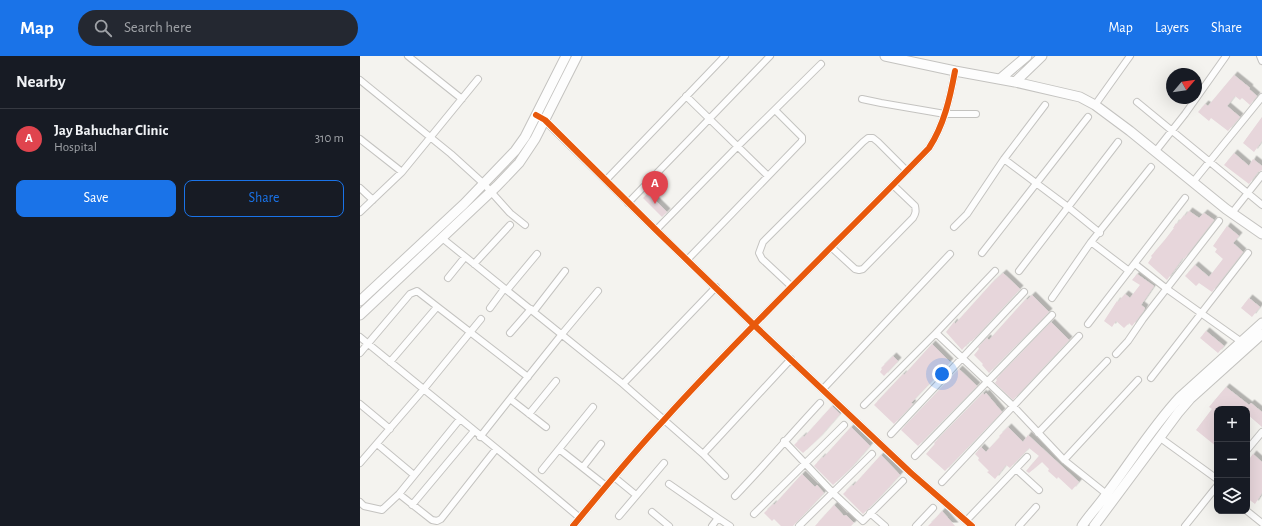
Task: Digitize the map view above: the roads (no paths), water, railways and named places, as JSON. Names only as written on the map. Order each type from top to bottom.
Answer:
[{"type":"street","points":[[408,56],[462,98]]},
{"type":"street","points":[[360,301],[464,204],[521,144],[566,56]]},
{"type":"street","points":[[360,315],[492,191],[523,157],[535,139],[577,56]]},
{"type":"street","points":[[606,180],[725,56]]},
{"type":"street","points":[[628,203],[770,56]]},
{"type":"street","points":[[885,56],[1015,82],[1080,97],[1095,105],[1130,130],[1155,152],[1232,213],[1262,234]]},
{"type":"street","points":[[1000,79],[1027,56]]},
{"type":"street","points":[[1015,82],[1042,56]]},
{"type":"street","points":[[1095,105],[1130,56]]},
{"type":"street","points":[[1155,152],[1185,114],[1226,56]]},
{"type":"street","points":[[1260,56],[1262,61]]},
{"type":"street","points":[[656,230],[821,64]]},
{"type":"street","points":[[573,526],[664,420],[754,324],[929,148],[945,114],[955,71]]},
{"type":"street","points":[[360,212],[402,172],[478,79]]},
{"type":"street","points":[[360,80],[431,137],[492,191],[510,213],[525,225]]},
{"type":"street","points":[[686,96],[768,176]]},
{"type":"street","points":[[1193,182],[1262,96]]},
{"type":"street","points":[[862,99],[945,114],[976,114]]},
{"type":"street","points":[[1136,102],[1262,205]]},
{"type":"street","points":[[954,227],[967,214],[1004,159],[1045,105]]},
{"type":"street","points":[[687,260],[802,141],[802,137],[799,133],[775,110]]},
{"type":"street","points":[[536,115],[545,120],[687,260],[911,473],[972,526]]},
{"type":"street","points":[[982,253],[1088,117]]},
{"type":"street","points":[[791,286],[762,259],[759,253],[763,242],[863,142],[868,138],[873,138],[907,171]]},
{"type":"street","points":[[360,139],[402,172]]},
{"type":"street","points":[[1019,271],[1118,142]]},
{"type":"street","points":[[1004,159],[1100,233]]},
{"type":"street","points":[[1052,298],[1091,242],[1100,233],[1151,167]]},
{"type":"street","points":[[1232,213],[1262,175]]},
{"type":"street","points":[[831,247],[855,269],[863,269],[913,218],[915,214],[915,206],[893,185]]},
{"type":"street","points":[[360,188],[373,200]]},
{"type":"street","points":[[1088,324],[1185,198]]},
{"type":"street","points":[[1116,354],[1128,341],[1143,319],[1219,221]]},
{"type":"street","points":[[474,264],[510,225]]},
{"type":"street","points":[[442,238],[623,384],[703,454],[725,476]]},
{"type":"street","points":[[1091,242],[1129,271]]},
{"type":"street","points":[[1151,378],[1248,253]]},
{"type":"street","points":[[490,308],[537,254]]},
{"type":"street","points":[[823,389],[950,254]]},
{"type":"street","points":[[448,278],[465,257]]},
{"type":"street","points":[[1135,264],[1201,314],[1245,344]]},
{"type":"street","points":[[510,334],[565,271]]},
{"type":"street","points":[[864,405],[995,271]]},
{"type":"street","points":[[623,384],[716,287]]},
{"type":"street","points":[[360,353],[410,294],[417,291],[528,377]]},
{"type":"street","points":[[480,436],[562,334],[598,292]]},
{"type":"street","points":[[891,434],[1024,292]]},
{"type":"street","points":[[390,362],[437,307]]},
{"type":"street","points":[[915,456],[1052,315]]},
{"type":"street","points":[[360,463],[424,390],[482,319]]},
{"type":"street","points":[[1082,526],[1110,497],[1178,412],[1245,344],[1262,323]]},
{"type":"street","points":[[936,333],[1013,406],[1064,460],[1110,497]]},
{"type":"street","points":[[1097,525],[1110,497],[1149,434],[1169,409],[1180,397],[1245,344],[1262,334]]},
{"type":"street","points":[[942,482],[1079,336]]},
{"type":"street","points":[[360,337],[496,449],[535,479],[580,518]]},
{"type":"street","points":[[703,454],[791,359]]},
{"type":"street","points":[[1038,433],[1107,362]]},
{"type":"street","points":[[1064,460],[1138,380]]},
{"type":"street","points":[[530,414],[556,381]]},
{"type":"street","points":[[510,399],[546,428]]},
{"type":"street","points":[[735,496],[820,403]]},
{"type":"street","points":[[360,404],[390,429]]},
{"type":"street","points":[[542,470],[593,407]]},
{"type":"street","points":[[360,502],[364,506],[382,510],[399,494],[460,419]]},
{"type":"street","points":[[754,514],[844,425]]},
{"type":"street","points":[[412,505],[474,431]]},
{"type":"street","points":[[1250,446],[1262,432]]},
{"type":"street","points":[[1159,437],[1216,478]]},
{"type":"street","points":[[784,441],[805,462],[860,524],[903,481]]},
{"type":"street","points":[[377,444],[414,475]]},
{"type":"street","points":[[583,467],[601,444]]},
{"type":"street","points":[[399,494],[432,520],[437,521],[441,519],[496,449]]},
{"type":"street","points":[[559,449],[606,486]]},
{"type":"street","points":[[799,526],[872,454]]},
{"type":"street","points":[[966,521],[1027,457]]},
{"type":"street","points":[[619,516],[664,463]]},
{"type":"street","points":[[1016,469],[1039,490]]},
{"type":"street","points":[[614,477],[636,495]]},
{"type":"street","points":[[669,484],[730,526]]},
{"type":"street","points":[[1185,526],[1214,491]]},
{"type":"street","points":[[1019,526],[1036,507]]},
{"type":"street","points":[[916,526],[933,508]]},
{"type":"street","points":[[652,512],[670,526]]},
{"type":"street","points":[[870,513],[885,526]]},
{"type":"street","points":[[1250,513],[1262,522]]},
{"type":"street","points":[[712,526],[718,518]]},
{"type":"place","name":"Jay Bahuchar Clinic","points":[[655,204]]}]
